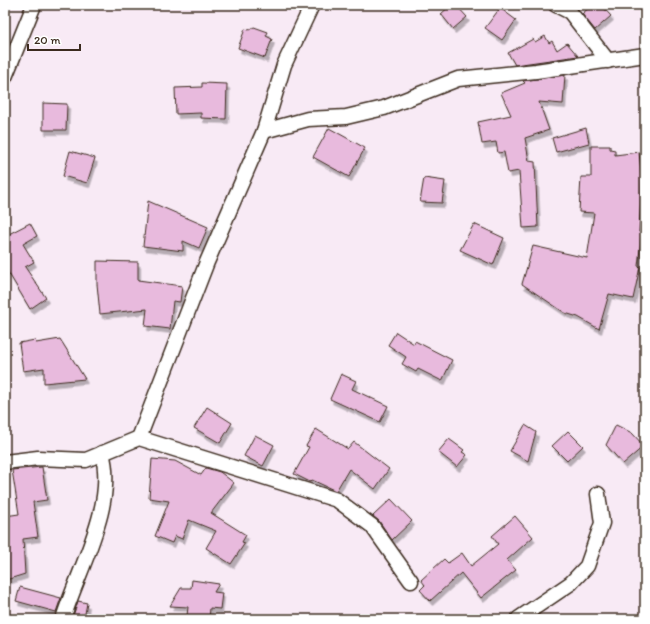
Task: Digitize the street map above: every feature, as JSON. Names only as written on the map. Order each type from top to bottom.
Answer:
[{"type":"street","points":[[5,77],[34,5]]},
{"type":"street","points":[[139,438],[207,262],[264,131],[284,64],[312,5]]},
{"type":"street","points":[[556,5],[570,12],[608,61]]},
{"type":"street","points":[[264,131],[308,119],[346,117],[384,108],[458,79],[536,71],[645,55]]},
{"type":"street","points":[[5,462],[38,458],[86,460],[139,438],[338,500],[372,526],[411,581]]},
{"type":"street","points":[[63,619],[94,538],[104,493],[106,467],[102,453]]},
{"type":"street","points":[[518,619],[571,584],[587,566],[602,523],[598,494]]},
{"type":"building","points":[[451,5],[456,5],[467,17],[453,29],[441,14]]},
{"type":"building","points":[[592,5],[601,5],[611,16],[595,30],[582,14]]},
{"type":"building","points":[[500,8],[516,20],[502,40],[485,28]]},
{"type":"building","points":[[254,27],[268,32],[266,36],[272,39],[265,58],[238,48],[245,29],[249,30]]},
{"type":"building","points":[[545,36],[549,43],[552,41],[557,50],[567,43],[578,56],[515,65],[508,53],[533,39],[535,42]]},
{"type":"building","points":[[565,75],[563,104],[539,102],[549,130],[525,138],[529,161],[535,162],[538,227],[523,228],[519,171],[508,173],[504,152],[498,153],[496,142],[482,144],[478,122],[511,115],[501,93],[525,83],[523,81]]},
{"type":"building","points":[[202,83],[227,84],[226,119],[201,118],[201,113],[176,114],[175,88],[202,87]]},
{"type":"building","points":[[43,103],[67,104],[66,130],[43,130]]},
{"type":"building","points":[[329,128],[365,148],[349,177],[313,157]]},
{"type":"building","points":[[586,128],[589,143],[556,152],[552,138]]},
{"type":"building","points":[[591,146],[610,146],[610,149],[615,150],[615,155],[639,152],[642,180],[639,232],[642,232],[638,266],[640,267],[633,299],[609,294],[599,329],[578,317],[565,313],[522,284],[533,246],[587,258],[594,213],[579,212],[581,177],[591,177]]},
{"type":"building","points":[[70,151],[95,158],[87,183],[63,176]]},
{"type":"building","points":[[424,178],[445,181],[442,203],[420,202]]},
{"type":"building","points":[[148,201],[208,227],[199,248],[183,241],[183,251],[143,246]]},
{"type":"building","points":[[30,223],[37,236],[23,244],[34,262],[25,267],[46,298],[30,309],[5,267],[5,236]]},
{"type":"building","points":[[474,224],[504,238],[493,265],[460,250]]},
{"type":"building","points":[[97,261],[138,262],[138,280],[182,286],[180,302],[173,301],[170,329],[145,326],[147,309],[100,314],[97,284]]},
{"type":"building","points":[[396,332],[414,344],[415,341],[452,360],[442,381],[418,369],[416,372],[402,364],[406,357],[388,345]]},
{"type":"building","points":[[60,339],[85,379],[44,383],[44,368],[23,371],[19,343],[35,340],[36,343]]},
{"type":"building","points":[[341,374],[356,381],[352,389],[388,406],[380,422],[330,399]]},
{"type":"building","points":[[207,407],[232,423],[220,443],[194,428]]},
{"type":"building","points":[[525,425],[536,432],[528,461],[510,451]]},
{"type":"building","points":[[616,425],[632,433],[644,446],[623,464],[606,445]]},
{"type":"building","points":[[316,429],[348,449],[354,442],[389,469],[375,489],[349,469],[336,491],[312,480],[310,482],[294,474],[309,447],[306,446]]},
{"type":"building","points":[[568,431],[583,446],[567,461],[552,446]]},
{"type":"building","points":[[255,435],[274,445],[263,466],[244,456]]},
{"type":"building","points":[[449,439],[464,450],[462,452],[467,455],[457,467],[438,452]]},
{"type":"building","points":[[152,459],[175,461],[201,475],[206,468],[220,472],[234,483],[211,513],[246,535],[242,542],[245,543],[231,564],[206,548],[216,531],[189,520],[182,539],[175,536],[172,543],[155,536],[169,501],[149,498]]},
{"type":"building","points":[[42,467],[47,500],[33,502],[38,537],[23,539],[25,574],[6,580],[5,516],[19,514],[12,470]]},
{"type":"building","points":[[391,499],[412,521],[392,540],[379,521],[373,516]]},
{"type":"building","points":[[515,516],[533,537],[507,560],[516,570],[481,598],[461,573],[430,601],[420,590],[425,585],[421,580],[444,559],[448,563],[462,553],[471,566],[498,544],[492,536]]},
{"type":"building","points":[[192,580],[219,584],[214,592],[222,593],[220,609],[210,608],[209,619],[187,616],[188,607],[170,606],[181,588],[191,588]]},
{"type":"building","points":[[20,587],[61,598],[56,612],[16,601]]},
{"type":"building","points":[[78,601],[87,603],[84,619],[72,619]]}]
